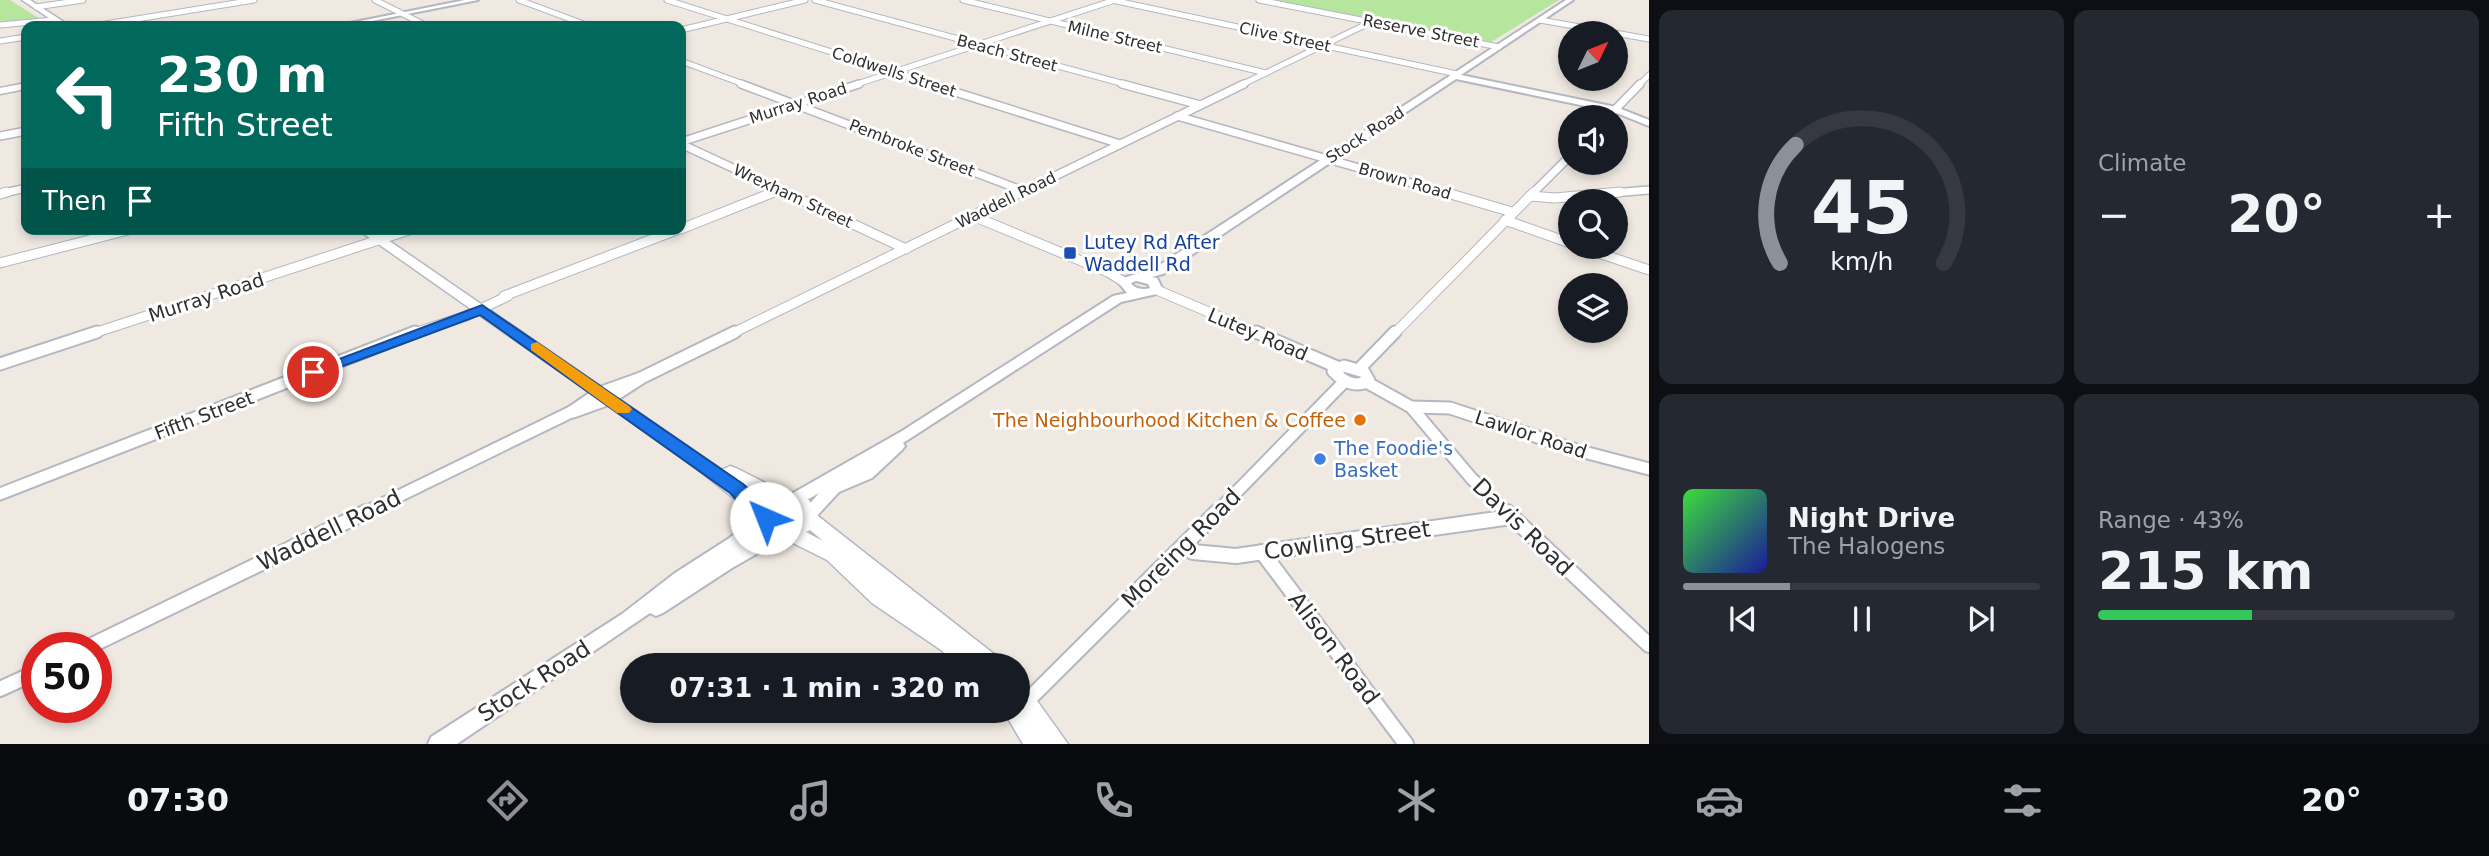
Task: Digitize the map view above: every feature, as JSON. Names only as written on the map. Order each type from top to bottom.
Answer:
[{"type":"main road","points":[[25,0],[56,21]]},
{"type":"main road","points":[[0,91],[21,87]]},
{"type":"main road","points":[[372,235],[566,367],[746,483],[803,505],[809,517],[976,653]]},
{"type":"main road","points":[[608,394],[737,488],[766,516],[771,528],[834,555],[879,597],[959,653]]},
{"type":"main road","name":"Stock Road","points":[[766,516],[771,507],[789,501]]},
{"type":"main road","name":"Stock Road","points":[[785,532],[802,528],[809,517]]},
{"type":"main road","points":[[1030,717],[1056,744]]},
{"type":"main road","points":[[1027,723],[1037,744]]},
{"type":"street","points":[[36,7],[83,0]]},
{"type":"street","points":[[124,21],[254,0]]},
{"type":"street","points":[[375,0],[417,21]]},
{"type":"street","points":[[365,21],[475,0]]},
{"type":"street","points":[[519,0],[576,21]]},
{"type":"street","name":"Coldwells Street","points":[[667,0],[1120,144]]},
{"type":"street","points":[[686,29],[805,0]]},
{"type":"street","name":"Beach Street","points":[[815,0],[1200,105]]},
{"type":"street","name":"Milne Street","points":[[963,0],[1266,73]]},
{"type":"street","name":"Murray Road","points":[[686,141],[1114,0]]},
{"type":"street","name":"Clive Street","points":[[1114,0],[1584,105]]},
{"type":"street","name":"Reserve Street","points":[[1259,0],[1499,47]]},
{"type":"street","name":"Stock Road","points":[[789,501],[907,435],[1127,284],[1152,286],[1329,159],[1570,0]]},
{"type":"street","points":[[1539,20],[1558,23]]},
{"type":"street","name":"Waddell Road","points":[[112,635],[1371,22]]},
{"type":"street","points":[[0,25],[21,25]]},
{"type":"street","points":[[1628,35],[1649,39]]},
{"type":"street","points":[[0,41],[21,38]]},
{"type":"street","name":"Pembroke Street","points":[[686,63],[1024,191]]},
{"type":"street","points":[[1620,105],[1649,75]]},
{"type":"street","points":[[1635,88],[1649,91]]},
{"type":"street","name":"Brown Road","points":[[1177,116],[1329,159],[1509,216],[1558,238]]},
{"type":"street","name":"Clive Street","points":[[1628,118],[1649,124]]},
{"type":"street","points":[[0,136],[21,132]]},
{"type":"street","name":"Wrexham Street","points":[[686,145],[906,248]]},
{"type":"street","points":[[1359,369],[1558,168]]},
{"type":"street","points":[[0,194],[21,189]]},
{"type":"street","name":"Fifth Street","points":[[686,227],[780,190]]},
{"type":"street","points":[[1530,196],[1555,198],[1649,190]]},
{"type":"street","points":[[973,216],[1108,272],[1127,284],[1152,286]]},
{"type":"street","points":[[0,263],[109,235]]},
{"type":"street","name":"Murray Road","points":[[0,364],[394,235]]},
{"type":"street","name":"Fifth Street","points":[[0,494],[665,235]]},
{"type":"street","points":[[1616,259],[1649,270]]},
{"type":"street","name":"Lutey Road","points":[[1152,286],[1180,302],[1336,367]]},
{"type":"street","points":[[1336,367],[1359,369],[1368,375],[1368,383],[1344,382],[1334,374],[1336,367]]},
{"type":"street","name":"Moreing Road","points":[[1030,693],[1183,547],[1344,382]]},
{"type":"street","name":"Davis Road","points":[[1368,383],[1411,407],[1447,451],[1511,517],[1649,645]]},
{"type":"street","name":"Lawlor Road","points":[[1411,407],[1450,408],[1580,451],[1649,469]]},
{"type":"street","name":"Stock Road","points":[[809,517],[833,488],[866,474],[907,435]]},
{"type":"street","name":"Stock Road","points":[[439,744],[629,618],[681,578],[743,538],[766,516]]},
{"type":"street","name":"Cowling Street","points":[[1183,547],[1193,552],[1236,556],[1511,517]]},
{"type":"street","name":"Stock Road","points":[[629,618],[646,615],[726,563],[785,532]]},
{"type":"street","name":"Alison Road","points":[[1262,552],[1406,744]]},
{"type":"street","points":[[0,689],[21,679]]},
{"type":"green space","points":[[0,0],[10,0],[40,19],[0,22]]},
{"type":"green space","points":[[1273,0],[1559,0],[1491,42]]},
{"type":"slow traffic","points":[[537,347],[623,409]]},
{"type":"place","name":"Lutey Rd After Waddell Rd","points":[[1070,253]]},
{"type":"place","name":"The Neighbourhood Kitchen & Coffee","points":[[1360,420]]},
{"type":"place","name":"The Foodie's Basket","points":[[1320,459]]},
{"type":"route","points":[[313,372],[482,309],[737,488],[766,514],[766,518]]}]
